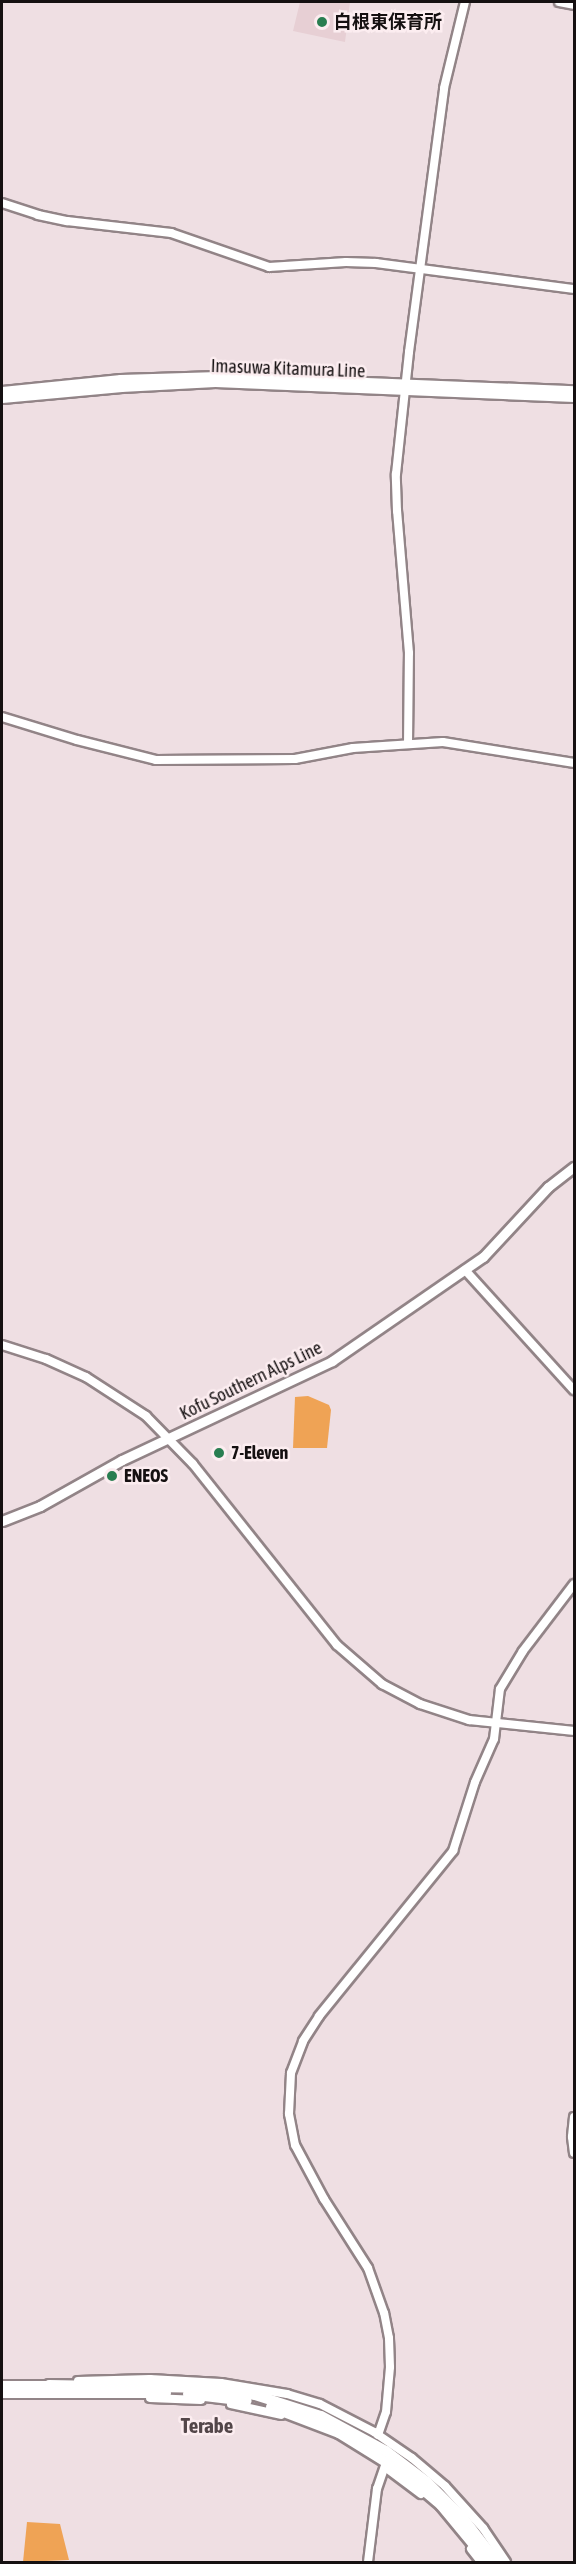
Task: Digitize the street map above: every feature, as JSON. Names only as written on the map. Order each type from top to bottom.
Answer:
[{"type":"highway","points":[[48,2389],[209,2388],[255,2395],[321,2416],[386,2451],[427,2482],[463,2518],[497,2562]]},
{"type":"highway","points":[[48,2389],[207,2396],[252,2402],[295,2414],[360,2444],[409,2477],[458,2523],[488,2562]]},
{"type":"main road","name":"Imasuwa Kitamura Line","points":[[2,391],[186,376],[405,386],[574,397]]},
{"type":"main road","name":"Imasuwa Kitamura Line","points":[[2,398],[184,383],[248,382],[574,390]]},
{"type":"main road","name":"Kofu Southern Alps Line","points":[[2,1521],[40,1506],[122,1460],[317,1370],[465,1270],[495,1247],[548,1187],[574,1167]]},
{"type":"main road","points":[[2,2384],[48,2389]]},
{"type":"main road","points":[[2,2394],[48,2389]]},
{"type":"street","points":[[408,744],[409,653],[396,494],[405,386],[444,88],[465,2]]},
{"type":"street","points":[[559,2],[574,5]]},
{"type":"street","points":[[2,203],[38,215],[67,221],[171,233],[269,267],[346,262],[421,268],[574,289]]},
{"type":"street","points":[[2,717],[140,757],[168,760],[294,759],[353,748],[459,743],[574,763]]},
{"type":"street","points":[[465,1270],[574,1390]]},
{"type":"street","points":[[2,1345],[46,1359],[86,1377],[146,1416],[193,1464],[338,1645],[367,1673],[420,1704],[470,1720],[574,1731]]},
{"type":"street","points":[[378,2435],[386,2412],[390,2367],[389,2338],[384,2313],[368,2268],[298,2153],[288,2114],[290,2083],[303,2041],[319,2016],[453,1851],[475,1782],[494,1739],[498,1723],[498,1700],[506,1676],[574,1584]]},
{"type":"street","points":[[574,2117],[574,2153]]},
{"type":"street","points":[[2,2384],[150,2379],[220,2383],[287,2394],[320,2404],[346,2416],[412,2458],[445,2486],[483,2528],[507,2562]]},
{"type":"street","points":[[2,2394],[189,2400],[253,2408],[334,2436],[385,2466],[431,2502],[456,2527],[481,2562]]},
{"type":"street","points":[[368,2562],[379,2475],[385,2466]]},
{"type":"shaded area","name":"白根東保育所","points":[[300,2],[350,2],[345,42],[293,31]]},
{"type":"shaded area","points":[[308,1396],[329,1405],[331,1410],[327,1448],[293,1448],[295,1397]]},
{"type":"shaded area","points":[[27,2522],[60,2524],[69,2560],[23,2562]]},
{"type":"place","name":"白根東保育所","points":[[322,22]]},
{"type":"place","name":"7-Eleven","points":[[219,1453]]},
{"type":"place","name":"ENEOS","points":[[112,1476]]},
{"type":"district","name":"Terabe","points":[[207,2425]]}]
